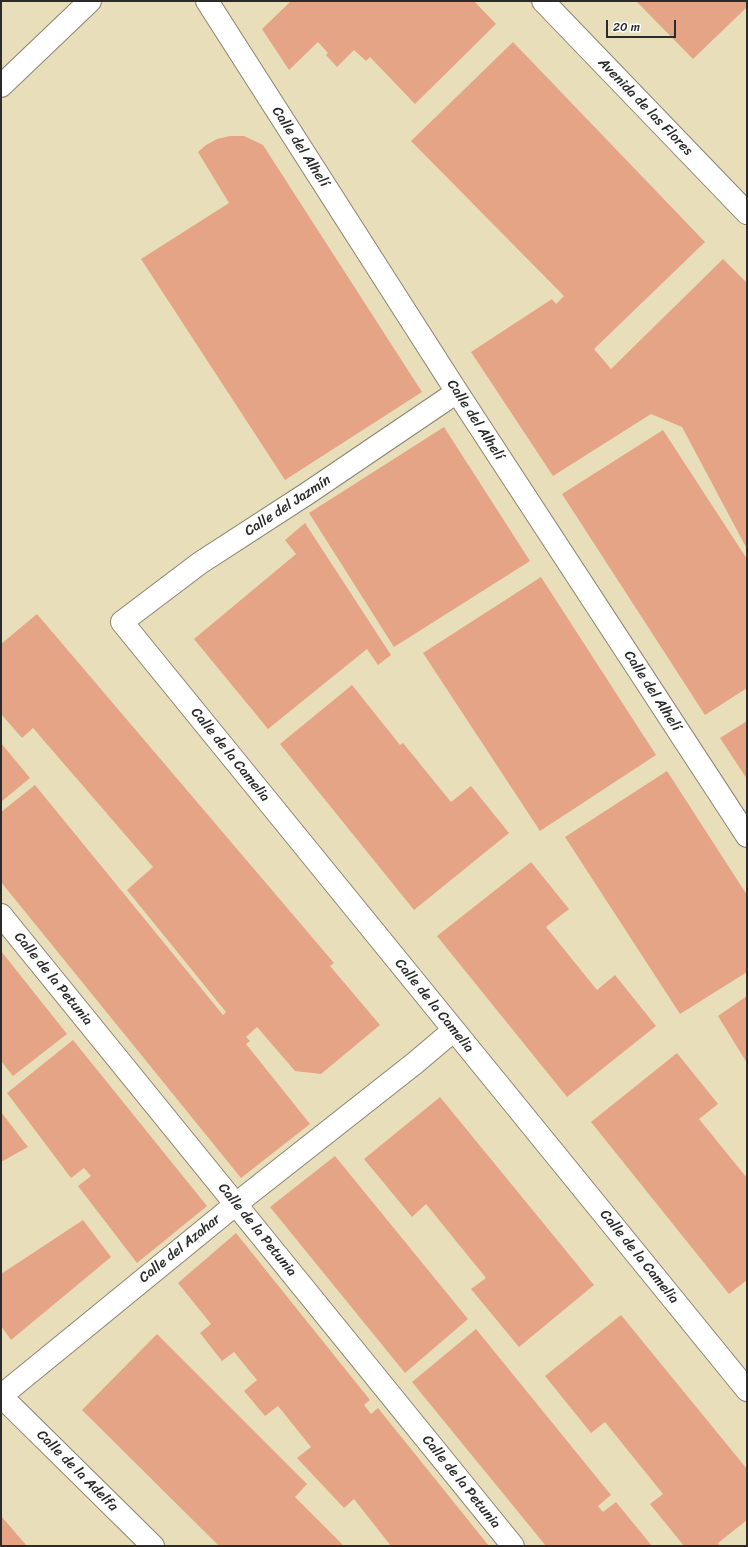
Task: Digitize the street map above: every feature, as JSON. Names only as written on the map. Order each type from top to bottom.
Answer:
[{"type":"street","points":[[1,86],[90,1]]},
{"type":"street","name":"Calle del Alhelí","points":[[207,1],[457,392],[747,836]]},
{"type":"street","name":"Avenida de las Flores","points":[[543,1],[747,213]]},
{"type":"street","name":"Calle del Jazmín","points":[[122,622],[200,563],[308,493],[457,392]]},
{"type":"street","name":"Calle de la Camelia","points":[[122,622],[747,1390]]},
{"type":"street","name":"Calle de la Petunia","points":[[1,915],[513,1546]]},
{"type":"street","name":"Calle del Azahar","points":[[1,1396],[236,1204],[415,1063],[454,1030]]},
{"type":"street","name":"Calle de la Adelfa","points":[[1,1396],[153,1546]]},
{"type":"building","points":[[291,1],[474,1],[496,24],[415,104],[370,57],[366,61],[354,50],[337,67],[326,55],[328,53],[318,42],[289,70],[262,29]]},
{"type":"building","points":[[636,1],[747,1],[747,7],[693,59]]},
{"type":"building","points":[[513,42],[705,242],[594,349],[611,369],[723,259],[747,283],[747,549],[682,427],[651,414],[553,476],[471,352],[552,299],[556,304],[564,296],[411,141]]},
{"type":"building","points":[[230,136],[244,136],[263,145],[422,392],[285,480],[141,259],[229,203],[198,152],[206,145],[217,139]]},
{"type":"building","points":[[444,427],[530,561],[394,647],[309,513]]},
{"type":"building","points":[[663,430],[747,559],[747,688],[705,715],[562,494]]},
{"type":"building","points":[[305,523],[391,655],[378,665],[367,649],[268,729],[194,639],[296,554],[285,540]]},
{"type":"building","points":[[541,577],[656,755],[540,831],[423,653]]},
{"type":"building","points":[[37,614],[334,963],[330,966],[380,1025],[321,1074],[295,1071],[257,1027],[246,1037],[250,1041],[246,1044],[310,1124],[241,1178],[1,882],[1,812],[35,785],[223,1015],[226,1012],[127,890],[153,867],[33,728],[22,738],[1,714],[1,644]]},
{"type":"building","points":[[352,685],[400,745],[403,743],[451,802],[471,786],[509,833],[414,910],[280,744]]},
{"type":"building","points":[[747,721],[747,779],[720,738]]},
{"type":"building","points":[[1,743],[30,778],[1,802]]},
{"type":"building","points":[[667,771],[747,895],[747,972],[680,1014],[565,837]]},
{"type":"building","points":[[531,862],[569,909],[546,927],[597,990],[615,975],[656,1026],[567,1097],[437,936]]},
{"type":"building","points":[[1,951],[67,1034],[13,1076],[1,1061]]},
{"type":"building","points":[[747,996],[747,1063],[718,1016]]},
{"type":"building","points":[[73,1040],[207,1206],[137,1263],[78,1186],[91,1176],[84,1168],[71,1178],[7,1093]]},
{"type":"building","points":[[677,1053],[718,1104],[699,1119],[747,1178],[747,1280],[729,1294],[591,1122]]},
{"type":"building","points":[[440,1097],[594,1285],[519,1347],[471,1289],[486,1278],[426,1204],[412,1217],[364,1159]]},
{"type":"building","points":[[1,1112],[28,1147],[1,1162]]},
{"type":"building","points":[[335,1156],[468,1319],[405,1373],[270,1207]]},
{"type":"building","points":[[83,1220],[111,1257],[11,1340],[1,1326],[1,1274]]},
{"type":"building","points":[[236,1233],[370,1400],[364,1405],[371,1414],[378,1408],[489,1546],[391,1546],[354,1499],[344,1508],[297,1458],[311,1447],[278,1406],[265,1416],[244,1391],[257,1380],[234,1352],[222,1361],[200,1333],[211,1324],[178,1283]]},
{"type":"building","points":[[621,1315],[747,1469],[747,1520],[718,1543],[720,1546],[684,1546],[650,1504],[663,1494],[605,1422],[591,1433],[545,1376]]},
{"type":"building","points":[[476,1329],[611,1495],[598,1506],[603,1512],[616,1502],[652,1546],[546,1546],[412,1382]]},
{"type":"building","points":[[157,1334],[307,1484],[295,1497],[344,1546],[219,1546],[82,1410]]},
{"type":"building","points":[[1,1516],[27,1546],[1,1546]]}]
